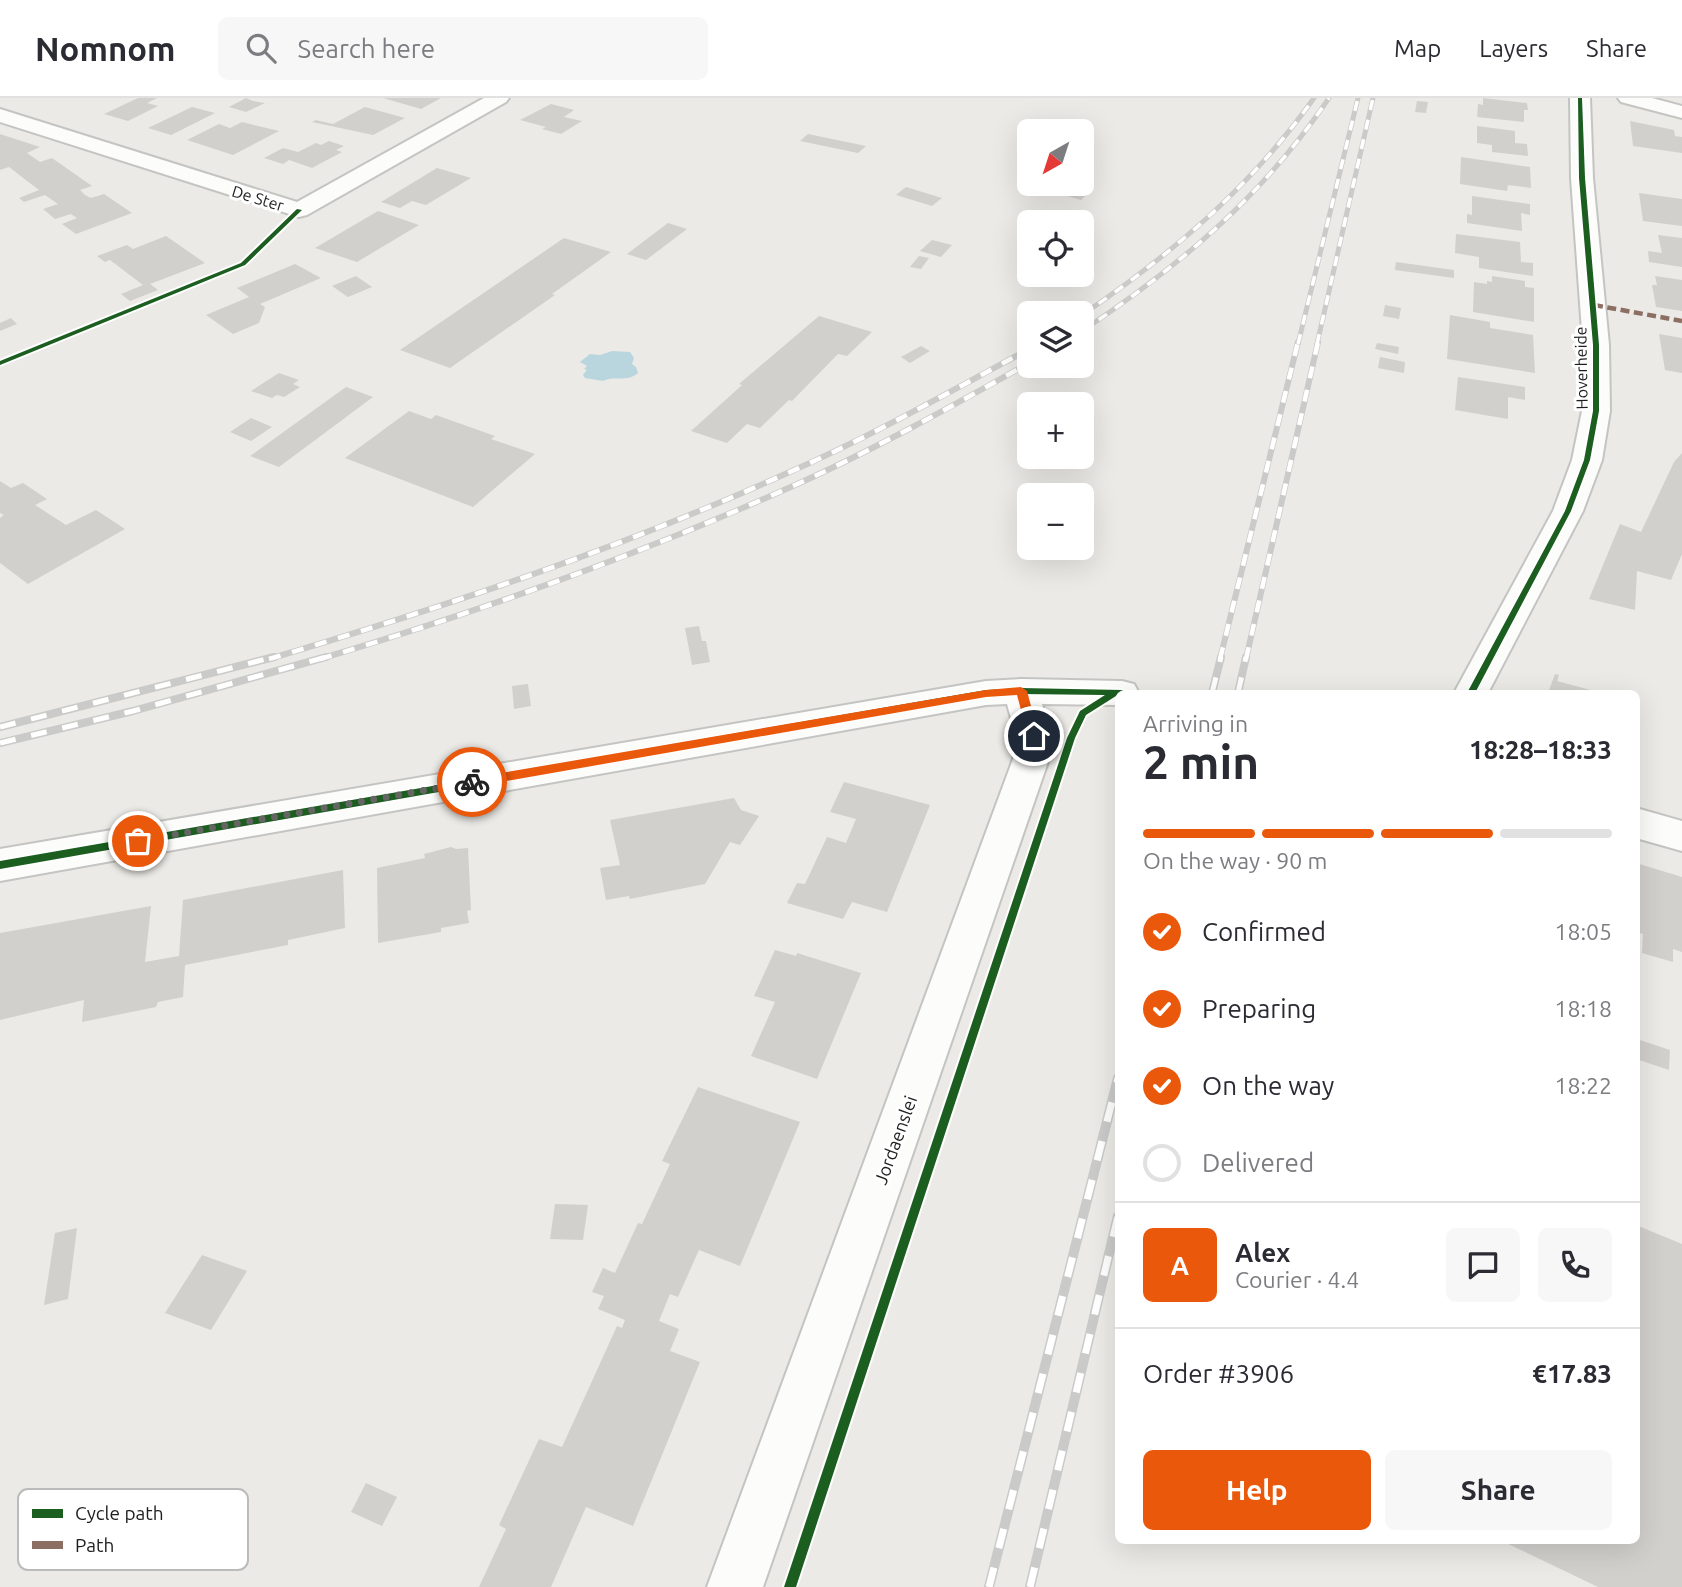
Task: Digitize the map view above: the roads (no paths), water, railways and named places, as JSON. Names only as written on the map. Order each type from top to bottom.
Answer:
[{"type":"street","name":"De Ster","points":[[0,115],[299,210],[499,98]]},
{"type":"street","name":"Hoverheide","points":[[1473,690],[1568,511],[1587,460],[1597,411],[1596,345],[1582,178],[1580,98]]},
{"type":"street","points":[[1628,98],[1682,112]]},
{"type":"street","name":"Jordaenslei","points":[[735,1587],[1031,760],[1034,736],[1021,691]]},
{"type":"street","points":[[0,865],[986,693],[1115,693]]},
{"type":"street","points":[[1640,824],[1682,836]]},
{"type":"water","points":[[612,351],[630,352],[634,358],[632,364],[638,373],[629,378],[603,381],[585,378],[583,375],[587,370],[584,369],[587,366],[580,362],[590,354],[600,355]]},
{"type":"railway","points":[[1094,307],[1178,243],[1237,190],[1290,130],[1314,98]]},
{"type":"railway","points":[[1094,323],[1153,281],[1218,227],[1276,167],[1329,98]]},
{"type":"railway","points":[[1298,344],[1358,98]]},
{"type":"railway","points":[[1317,344],[1373,98]]},
{"type":"railway","points":[[1220,659],[1298,342]]},
{"type":"railway","points":[[1246,659],[1318,342]]},
{"type":"railway","points":[[269,659],[529,576],[657,528],[846,446],[1017,356]]},
{"type":"railway","points":[[320,659],[555,582],[727,515],[877,445],[1017,370]]},
{"type":"railway","points":[[0,727],[274,657]]},
{"type":"railway","points":[[0,743],[133,711],[326,657]]},
{"type":"railway","points":[[1213,690],[1221,657]]},
{"type":"railway","points":[[1239,690],[1246,657]]},
{"type":"railway","points":[[989,1587],[1115,1090]]},
{"type":"railway","points":[[1030,1587],[1115,1229]]}]
